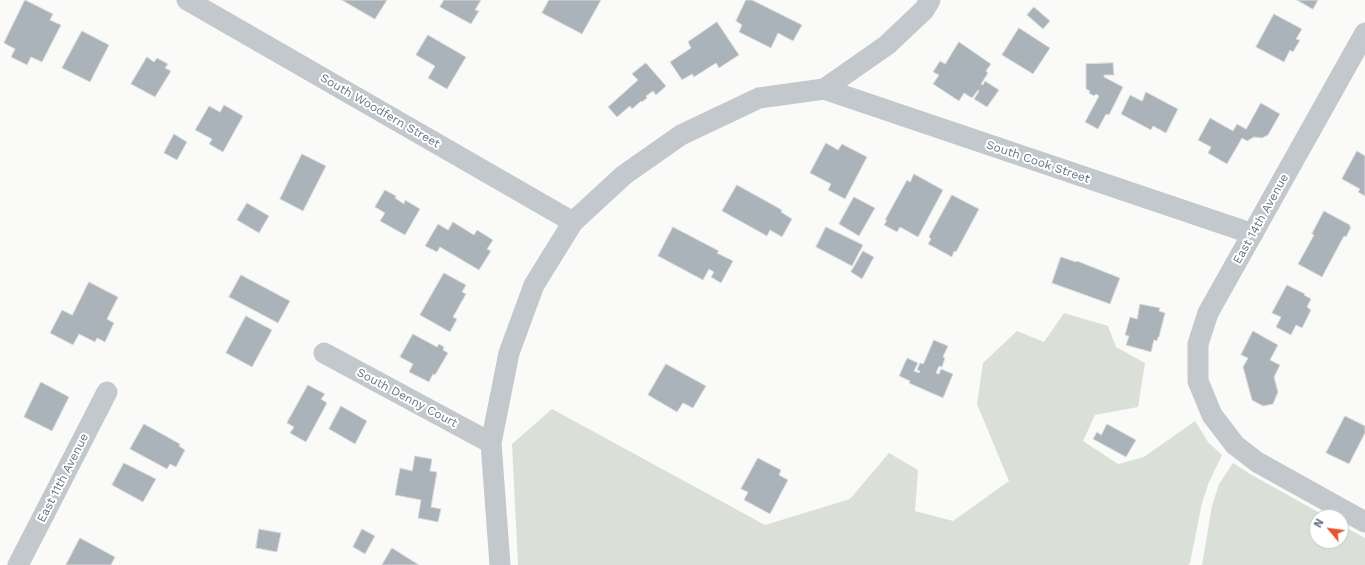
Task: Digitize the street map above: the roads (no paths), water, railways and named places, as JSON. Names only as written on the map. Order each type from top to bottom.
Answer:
[{"type":"street","name":"South Woodfern Street","points":[[187,0],[573,222]]},
{"type":"street","points":[[500,565],[491,443],[509,354],[534,285],[573,222],[624,174],[681,135],[759,98],[824,89],[887,45],[924,10],[930,0]]},
{"type":"street","name":"East 14th Avenue","points":[[1365,33],[1208,313],[1198,344],[1198,381],[1212,415],[1235,445],[1257,462],[1365,522]]},
{"type":"street","name":"South Cook Street","points":[[824,89],[1253,234]]},
{"type":"street","name":"South Denny Court","points":[[324,352],[491,443]]},
{"type":"street","name":"East 11th Avenue","points":[[18,565],[107,392]]}]
